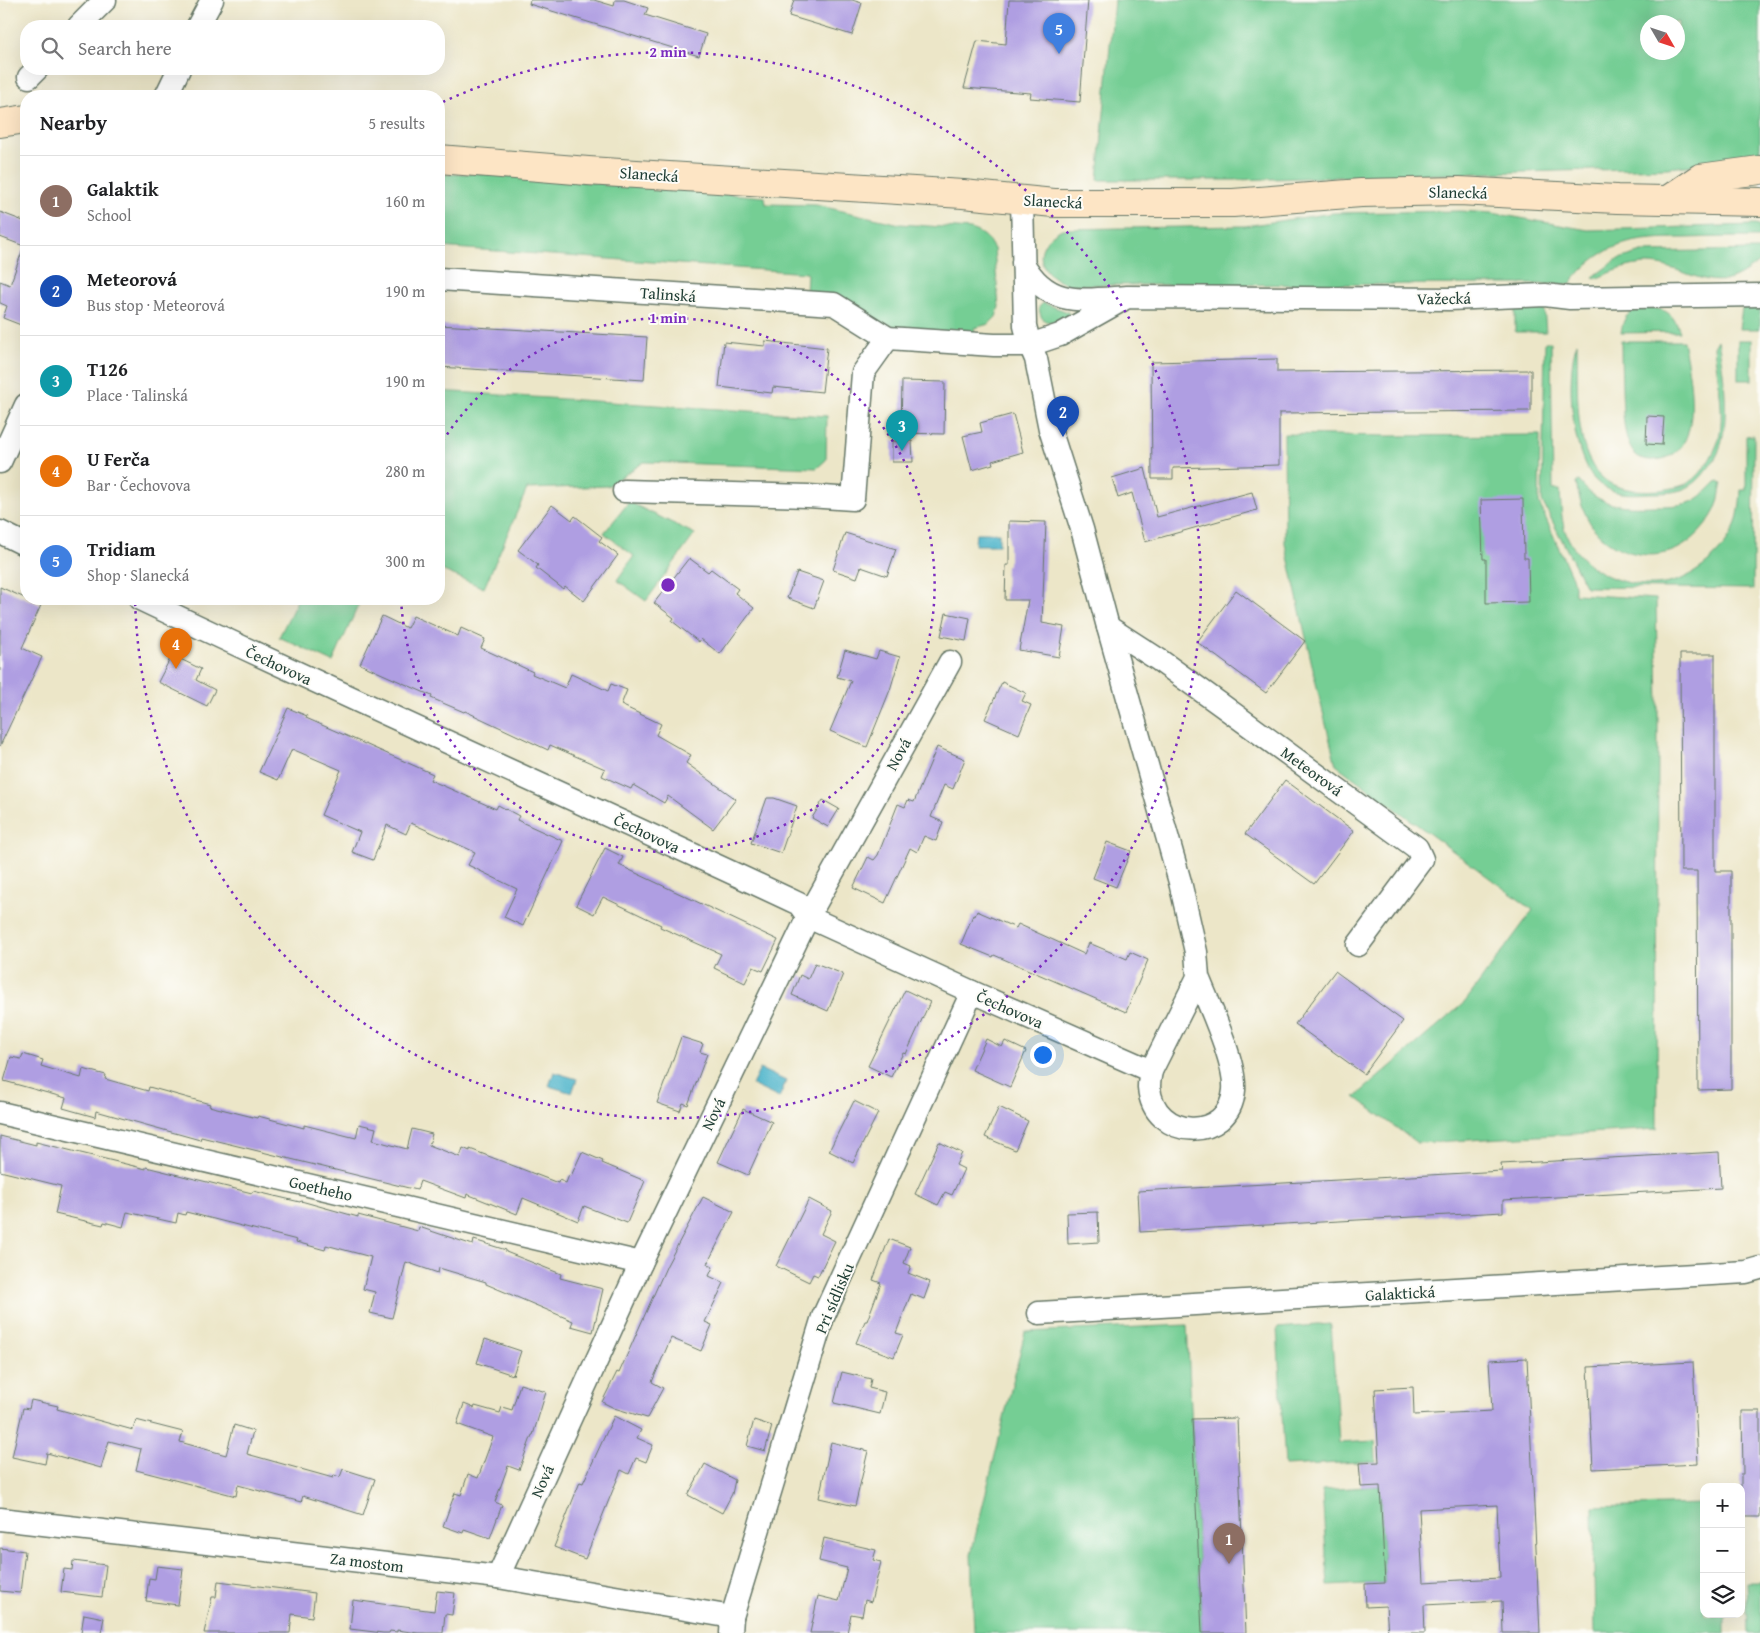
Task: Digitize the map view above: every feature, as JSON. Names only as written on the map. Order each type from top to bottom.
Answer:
[{"type":"main road","points":[[0,122],[20,120]]},
{"type":"main road","name":"Slanecká","points":[[445,158],[588,170],[963,194],[1054,203],[1233,203],[1361,193],[1459,191],[1617,200],[1669,199],[1700,202],[1760,202]]},
{"type":"main road","points":[[1669,199],[1700,178],[1760,170]]},
{"type":"street","points":[[85,20],[105,0]]},
{"type":"street","points":[[201,20],[212,0]]},
{"type":"street","points":[[169,90],[176,75]]},
{"type":"street","points":[[1022,200],[1025,326],[1036,359],[1050,429],[1082,529],[1180,882],[1196,952],[1198,977],[1224,1043],[1232,1071],[1234,1088],[1232,1104],[1224,1115],[1212,1126],[1178,1127],[1162,1117],[1155,1106],[1149,1087],[1151,1071],[1198,977]]},
{"type":"street","name":"Važecká","points":[[1023,264],[1038,284],[1050,293],[1075,300],[1127,297],[1449,299],[1545,294],[1570,298],[1760,295]]},
{"type":"street","name":"Talinská","points":[[445,279],[834,304],[888,338],[994,345],[1030,345]]},
{"type":"street","name":"Važecká","points":[[1030,345],[1060,335],[1082,324],[1108,306],[1127,297]]},
{"type":"street","points":[[624,491],[854,499],[863,373],[888,338]]},
{"type":"street","points":[[0,462],[20,418]]},
{"type":"street","points":[[0,532],[20,542]]},
{"type":"street","name":"Čechovova","points":[[153,605],[799,904],[808,917],[1151,1071]]},
{"type":"street","name":"Meteorová","points":[[1108,628],[1160,660],[1417,848],[1422,859],[1358,946]]},
{"type":"street","name":"Nová","points":[[498,1577],[641,1263],[808,917],[950,662]]},
{"type":"street","name":"Pri sídlisku","points":[[731,1625],[823,1317],[972,992]]},
{"type":"street","name":"Goetheho","points":[[0,1113],[641,1263]]},
{"type":"street","name":"Galaktická","points":[[1039,1313],[1746,1272],[1760,1268]]},
{"type":"street","name":"Za mostom","points":[[0,1519],[498,1577],[731,1625]]},
{"type":"green space","points":[[1114,0],[1760,0],[1760,158],[1668,168],[1232,180],[1098,180]]},
{"type":"green space","points":[[477,173],[765,197],[766,204],[816,205],[900,224],[970,229],[987,238],[994,249],[999,307],[996,317],[989,324],[974,328],[975,335],[903,330],[806,294],[807,273],[445,247],[445,175]]},
{"type":"green space","points":[[1460,211],[1492,213],[1588,230],[1755,225],[1760,226],[1760,237],[1668,238],[1636,241],[1621,245],[1595,259],[1570,284],[1070,285],[1059,281],[1051,275],[1045,268],[1042,260],[1045,244],[1062,229],[1245,226],[1333,213]]},
{"type":"green space","points":[[1760,250],[1760,261],[1738,276],[1723,281],[1702,278],[1659,265],[1648,264],[1627,267],[1595,279],[1593,277],[1616,260],[1642,252]]},
{"type":"green space","points":[[1043,303],[1068,312],[1068,317],[1052,322],[1045,321],[1040,314],[1039,307]]},
{"type":"green space","points":[[1760,307],[1760,329],[1739,329],[1742,308]]},
{"type":"green space","points":[[1515,308],[1544,308],[1546,332],[1515,332]]},
{"type":"green space","points":[[1646,308],[1659,309],[1668,313],[1675,320],[1680,332],[1621,333],[1625,318],[1628,315]]},
{"type":"green space","points":[[1718,340],[1724,382],[1724,427],[1718,453],[1703,475],[1688,487],[1666,493],[1622,493],[1603,487],[1588,471],[1576,436],[1571,395],[1571,375],[1577,343],[1579,421],[1586,451],[1595,470],[1608,482],[1623,488],[1632,490],[1664,490],[1683,485],[1694,479],[1703,470],[1718,442],[1721,407],[1714,347]]},
{"type":"green space","points":[[1738,340],[1752,340],[1752,380],[1738,380]]},
{"type":"green space","points":[[1621,341],[1683,341],[1689,374],[1691,413],[1688,431],[1681,446],[1670,456],[1652,460],[1644,459],[1635,454],[1629,444],[1623,414]]},
{"type":"green space","points":[[1545,342],[1551,342],[1553,490],[1560,490],[1565,531],[1572,545],[1582,558],[1608,576],[1638,584],[1654,585],[1669,583],[1695,572],[1718,553],[1735,527],[1741,490],[1746,490],[1746,436],[1754,435],[1753,589],[1586,587],[1542,501]]},
{"type":"green space","points":[[445,391],[827,416],[826,460],[817,468],[644,462],[608,486],[527,489],[484,588],[445,572]]},
{"type":"green space","points":[[1284,434],[1387,436],[1540,435],[1539,503],[1573,580],[1575,594],[1656,599],[1658,708],[1657,1129],[1417,1143],[1355,1097],[1465,1002],[1533,910],[1336,765],[1285,543]]},
{"type":"green space","points":[[1579,481],[1587,490],[1603,501],[1631,506],[1668,506],[1691,502],[1705,493],[1716,482],[1722,483],[1716,509],[1698,534],[1677,549],[1654,555],[1630,552],[1619,548],[1599,535],[1589,521],[1582,505],[1576,483]]},
{"type":"green space","points":[[629,502],[695,534],[646,601],[617,580],[634,556],[604,533]]},
{"type":"green space","points":[[295,605],[358,605],[333,662],[279,637]]},
{"type":"green space","points":[[1331,1324],[1339,1443],[1375,1441],[1376,1461],[1285,1466],[1277,1328]]},
{"type":"green space","points":[[1187,1325],[1202,1633],[974,1633],[971,1554],[1025,1332]]},
{"type":"green space","points":[[1380,1486],[1385,1583],[1328,1586],[1322,1490]]},
{"type":"green space","points":[[1700,1504],[1700,1618],[1725,1618],[1725,1633],[1595,1633],[1593,1507]]},
{"type":"green space","points":[[1746,1582],[1760,1582],[1760,1633],[1748,1633]]},
{"type":"water","points":[[976,533],[999,533],[999,545],[975,545]]},
{"type":"water","points":[[760,1069],[786,1081],[779,1098],[752,1085]]},
{"type":"water","points":[[554,1072],[577,1079],[572,1093],[549,1086]]},
{"type":"building","points":[[530,0],[594,0],[614,6],[615,0],[624,0],[648,8],[645,15],[706,34],[699,56],[529,4]]},
{"type":"building","points":[[794,0],[852,0],[862,3],[852,35],[789,16]]},
{"type":"building","points":[[1009,0],[1088,0],[1080,102],[1030,98],[1031,93],[964,88],[977,41],[1006,44]]},
{"type":"building","points":[[0,212],[20,220],[20,244],[0,237]]},
{"type":"building","points":[[20,257],[20,325],[3,318],[7,306],[0,303],[0,281],[10,285]]},
{"type":"building","points":[[445,325],[647,337],[644,380],[445,367]]},
{"type":"building","points":[[765,341],[827,348],[822,392],[773,387],[772,393],[719,387],[724,342],[765,346]]},
{"type":"building","points":[[1277,359],[1277,372],[1531,370],[1531,411],[1279,413],[1279,465],[1173,468],[1173,479],[1152,479],[1151,362]]},
{"type":"building","points":[[902,381],[945,382],[944,434],[901,433]]},
{"type":"building","points":[[1013,414],[1023,452],[992,461],[993,464],[972,470],[963,436],[982,432],[980,423]]},
{"type":"building","points":[[1647,416],[1664,417],[1662,445],[1646,444]]},
{"type":"building","points":[[892,441],[912,441],[913,462],[892,462]]},
{"type":"building","points":[[1145,468],[1157,517],[1252,492],[1257,510],[1145,542],[1132,493],[1118,498],[1112,478]]},
{"type":"building","points":[[1523,499],[1524,558],[1528,558],[1529,602],[1486,603],[1486,559],[1483,559],[1481,500]]},
{"type":"building","points":[[552,505],[572,520],[575,516],[602,537],[599,541],[618,555],[584,601],[565,586],[563,589],[536,568],[538,565],[518,550]]},
{"type":"building","points":[[1009,521],[1046,522],[1042,623],[1064,627],[1059,657],[1019,650],[1028,600],[1005,600],[1006,565],[1009,565]]},
{"type":"building","points":[[845,533],[896,549],[887,576],[861,567],[857,578],[833,570]]},
{"type":"building","points":[[689,558],[708,572],[711,569],[738,589],[735,593],[754,608],[720,654],[701,639],[699,642],[672,621],[674,618],[654,603]]},
{"type":"building","points":[[797,572],[824,581],[814,608],[787,598]]},
{"type":"building","points":[[0,587],[20,596],[20,605],[41,605],[22,648],[42,657],[0,746]]},
{"type":"building","points":[[1236,590],[1305,641],[1266,693],[1197,642]]},
{"type":"building","points":[[946,613],[970,618],[966,641],[941,636]]},
{"type":"building","points":[[382,616],[407,628],[413,616],[458,636],[461,628],[485,639],[481,648],[533,672],[532,674],[565,688],[571,674],[608,691],[611,684],[627,690],[621,705],[661,724],[656,735],[691,755],[686,763],[736,799],[713,829],[668,796],[664,803],[633,785],[631,789],[602,776],[605,769],[550,745],[548,750],[360,664]]},
{"type":"building","points":[[845,650],[876,659],[879,651],[900,657],[890,690],[867,747],[830,731],[851,681],[837,677]]},
{"type":"building","points":[[1680,654],[1715,654],[1715,871],[1731,871],[1731,1089],[1698,1090],[1697,871],[1681,871]]},
{"type":"building","points":[[172,655],[201,669],[196,680],[215,690],[207,706],[158,682]]},
{"type":"building","points":[[1002,682],[1026,693],[1022,701],[1031,705],[1019,734],[985,719]]},
{"type":"building","points":[[288,708],[307,716],[306,718],[433,774],[430,780],[496,809],[498,805],[519,816],[517,820],[563,841],[523,926],[504,917],[517,889],[468,865],[475,852],[411,823],[406,834],[387,825],[373,860],[352,852],[360,832],[321,815],[341,770],[292,749],[278,780],[259,772]]},
{"type":"building","points":[[937,747],[965,759],[953,789],[944,785],[931,817],[943,822],[936,841],[924,836],[917,852],[910,848],[885,903],[853,888],[868,857],[874,860],[878,855],[898,804],[905,807],[908,800],[914,802]]},
{"type":"building","points":[[1285,780],[1354,831],[1314,884],[1245,834]]},
{"type":"building","points":[[767,798],[774,798],[797,806],[781,853],[751,843]]},
{"type":"building","points":[[823,800],[839,809],[828,827],[812,818]]},
{"type":"building","points":[[1107,842],[1131,851],[1116,887],[1093,878]]},
{"type":"building","points":[[605,848],[623,857],[619,865],[778,940],[763,971],[753,967],[745,983],[714,968],[721,954],[660,927],[661,925],[603,897],[594,914],[576,905]]},
{"type":"building","points":[[977,911],[1016,928],[1018,924],[1084,954],[1089,943],[1127,959],[1130,952],[1148,960],[1126,1012],[994,955],[993,957],[961,944],[973,915],[975,916]]},
{"type":"building","points":[[815,963],[843,974],[828,1011],[792,995],[800,975],[808,979]]},
{"type":"building","points":[[1335,971],[1403,1021],[1364,1074],[1295,1024]]},
{"type":"building","points":[[905,990],[930,1002],[906,1054],[903,1053],[891,1077],[868,1066]]},
{"type":"building","points":[[681,1037],[703,1044],[700,1052],[707,1054],[688,1105],[683,1103],[680,1111],[657,1103]]},
{"type":"building","points":[[986,1039],[1002,1047],[1005,1041],[1026,1051],[1010,1087],[972,1070]]},
{"type":"building","points":[[23,1054],[43,1060],[41,1066],[81,1078],[83,1069],[106,1075],[105,1079],[148,1091],[149,1087],[210,1104],[209,1106],[304,1128],[304,1125],[356,1138],[359,1124],[376,1128],[373,1140],[407,1149],[412,1129],[432,1134],[429,1145],[460,1157],[463,1148],[470,1151],[470,1149],[558,1183],[559,1180],[566,1183],[582,1152],[603,1161],[602,1163],[645,1181],[627,1223],[584,1206],[578,1221],[523,1198],[517,1214],[467,1194],[466,1198],[420,1181],[417,1190],[201,1137],[200,1140],[96,1111],[95,1117],[63,1108],[66,1098],[4,1081],[11,1057],[21,1059]]},
{"type":"building","points":[[854,1101],[878,1113],[853,1163],[829,1151]]},
{"type":"building","points":[[999,1107],[1028,1121],[1015,1150],[985,1137]]},
{"type":"building","points":[[743,1109],[772,1122],[748,1175],[718,1162]]},
{"type":"building","points":[[0,1136],[36,1145],[36,1142],[252,1193],[253,1191],[301,1201],[418,1231],[419,1227],[473,1245],[474,1240],[506,1250],[506,1252],[561,1274],[560,1278],[603,1289],[593,1332],[571,1326],[573,1321],[486,1284],[486,1282],[439,1268],[438,1273],[406,1262],[392,1318],[370,1313],[375,1292],[363,1289],[371,1257],[326,1245],[325,1250],[296,1242],[297,1240],[186,1212],[185,1215],[178,1213],[176,1223],[127,1212],[123,1227],[104,1222],[103,1225],[55,1214],[61,1186],[0,1171]]},
{"type":"building","points":[[939,1142],[962,1153],[956,1165],[964,1169],[952,1195],[945,1192],[938,1205],[915,1194]]},
{"type":"building","points":[[1719,1152],[1721,1188],[1503,1200],[1503,1212],[1140,1232],[1138,1191],[1502,1171],[1501,1164]]},
{"type":"building","points":[[703,1197],[734,1212],[707,1264],[713,1267],[709,1276],[724,1283],[705,1322],[712,1325],[701,1351],[671,1338],[652,1382],[663,1388],[647,1418],[614,1408],[602,1402],[617,1372],[619,1373],[667,1265]]},
{"type":"building","points":[[809,1199],[832,1211],[821,1234],[835,1241],[818,1276],[813,1274],[809,1282],[776,1266]]},
{"type":"building","points":[[1098,1212],[1099,1242],[1068,1244],[1067,1213]]},
{"type":"building","points":[[889,1239],[910,1247],[904,1263],[911,1266],[908,1273],[930,1282],[924,1299],[911,1294],[896,1333],[903,1335],[894,1357],[856,1343],[865,1321],[867,1321],[881,1283],[873,1280]]},
{"type":"building","points":[[485,1339],[521,1351],[513,1375],[477,1363]]},
{"type":"building","points":[[1527,1358],[1540,1633],[1503,1633],[1502,1601],[1424,1605],[1425,1633],[1388,1633],[1386,1606],[1366,1607],[1365,1584],[1385,1583],[1380,1486],[1361,1487],[1359,1463],[1379,1462],[1375,1389],[1413,1387],[1414,1415],[1492,1411],[1489,1360]],"holes":[[[1497,1505],[1500,1578],[1423,1582],[1419,1509]]]},
{"type":"building","points":[[1693,1362],[1698,1464],[1593,1469],[1588,1367]]},
{"type":"building","points":[[842,1372],[871,1379],[869,1388],[885,1392],[880,1414],[834,1403]]},
{"type":"building","points":[[520,1384],[546,1392],[533,1435],[519,1470],[508,1466],[495,1502],[502,1505],[490,1538],[464,1529],[463,1533],[443,1526],[455,1493],[461,1495],[468,1474],[478,1478],[493,1437],[457,1424],[464,1404],[500,1413],[502,1407],[512,1410]]},
{"type":"building","points":[[31,1400],[58,1406],[57,1409],[133,1430],[136,1420],[183,1432],[180,1442],[226,1455],[234,1425],[253,1431],[247,1454],[333,1478],[334,1475],[340,1477],[343,1469],[375,1479],[363,1515],[303,1496],[301,1502],[238,1485],[236,1496],[136,1470],[141,1449],[109,1441],[101,1468],[47,1453],[45,1464],[12,1457],[23,1408],[29,1409]]},
{"type":"building","points":[[1742,1411],[1760,1411],[1760,1517],[1745,1517],[1745,1483],[1741,1483],[1741,1474],[1743,1474]]},
{"type":"building","points":[[614,1416],[641,1430],[637,1438],[653,1445],[646,1462],[636,1458],[629,1474],[621,1470],[585,1559],[554,1547],[580,1482],[583,1483]]},
{"type":"building","points":[[1237,1418],[1246,1633],[1202,1633],[1192,1419]]},
{"type":"building","points":[[754,1420],[772,1426],[765,1451],[747,1446]]},
{"type":"building","points":[[831,1442],[868,1451],[855,1506],[819,1498]]},
{"type":"building","points":[[705,1464],[735,1480],[732,1494],[722,1513],[688,1495]]},
{"type":"building","points":[[824,1538],[876,1550],[873,1560],[881,1562],[871,1602],[865,1600],[862,1616],[851,1614],[847,1633],[810,1633],[818,1596],[839,1601],[847,1568],[819,1561]]},
{"type":"building","points":[[0,1548],[25,1551],[20,1593],[0,1591]]},
{"type":"building","points":[[73,1561],[106,1565],[102,1597],[61,1592],[64,1569],[72,1570]]},
{"type":"building","points":[[157,1566],[183,1569],[178,1605],[146,1601],[149,1578],[155,1579]]},
{"type":"building","points":[[218,1581],[315,1593],[312,1617],[292,1614],[290,1633],[204,1633],[212,1597],[216,1597]]},
{"type":"building","points":[[437,1591],[455,1593],[452,1615],[445,1614],[443,1633],[418,1633],[397,1630],[397,1632],[383,1633],[350,1629],[353,1600],[434,1611]]},
{"type":"building","points":[[84,1614],[104,1618],[101,1633],[81,1633]]},
{"type":"place","name":"Tridiam","points":[[1059,54]]},
{"type":"place","name":"Meteorová","points":[[1063,437]]},
{"type":"place","name":"T126","points":[[902,451]]},
{"type":"place","name":"U Ferča","points":[[176,669]]},
{"type":"place","name":"Galaktik","points":[[1229,1564]]}]
